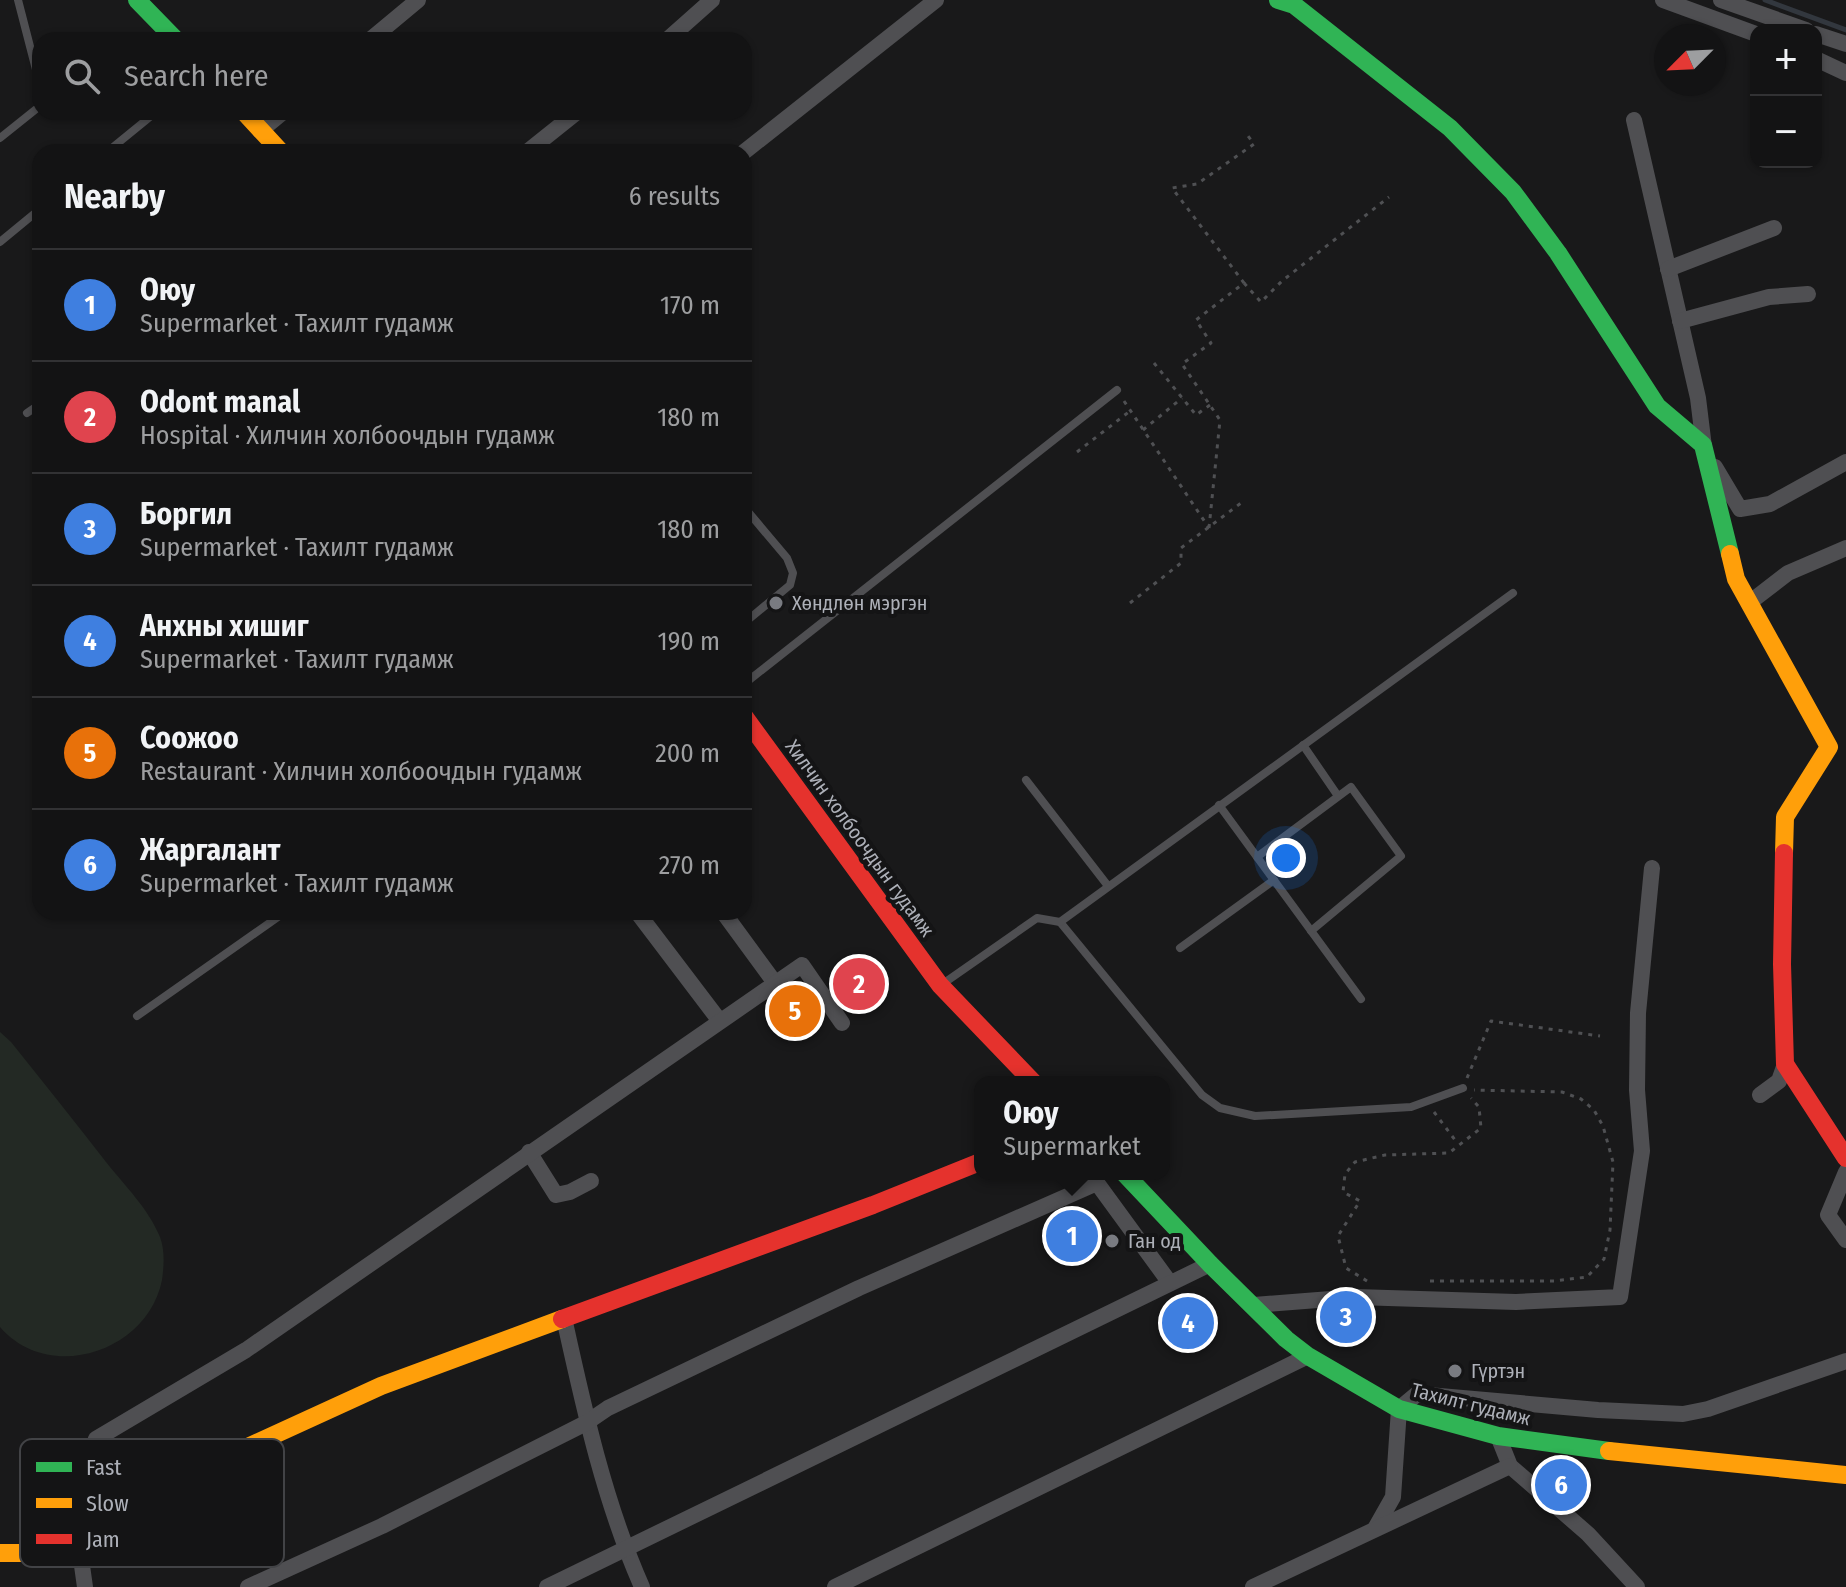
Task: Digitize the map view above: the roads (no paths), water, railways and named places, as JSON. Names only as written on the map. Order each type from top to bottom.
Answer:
[{"type":"street","points":[[137,0],[168,32]]},
{"type":"street","points":[[380,32],[418,0]]},
{"type":"street","points":[[676,32],[712,0]]},
{"type":"street","points":[[752,146],[936,0]]},
{"type":"street","points":[[1278,0],[1294,5],[1450,128],[1513,192],[1558,253],[1657,406],[1703,445],[1740,509],[1770,504],[1846,462]]},
{"type":"street","points":[[1663,0],[1750,32]]},
{"type":"street","points":[[1721,0],[1789,24]]},
{"type":"street","points":[[1822,36],[1846,44]]},
{"type":"street","points":[[1822,62],[1846,73]]},
{"type":"street","points":[[251,120],[273,144]]},
{"type":"street","points":[[260,131],[273,120]]},
{"type":"street","points":[[537,144],[567,120]]},
{"type":"street","points":[[1634,120],[1698,398],[1703,445],[1736,579],[1829,747],[1785,817],[1782,964],[1785,1064],[1779,1081],[1760,1095]]},
{"type":"street","points":[[1668,269],[1774,228]]},
{"type":"street","points":[[1680,321],[1769,297],[1808,294]]},
{"type":"street","points":[[1749,603],[1788,573],[1846,548]]},
{"type":"street","name":"Хилчин холбоочдын гудамж","points":[[752,727],[940,985]]},
{"type":"street","points":[[1254,1305],[1356,1297],[1516,1302],[1620,1297],[1642,1151],[1637,1090],[1638,1013],[1652,868]]},
{"type":"street","points":[[643,920],[719,1020]]},
{"type":"street","points":[[729,920],[775,983]]},
{"type":"street","points":[[96,1439],[246,1350],[802,965],[842,1023]]},
{"type":"street","points":[[940,985],[1027,1076]]},
{"type":"street","points":[[1785,1064],[1846,1158]]},
{"type":"street","points":[[529,1152],[556,1195],[570,1192],[591,1181]]},
{"type":"street","points":[[265,1439],[381,1386],[873,1205],[974,1164]]},
{"type":"street","points":[[1846,1172],[1828,1215],[1846,1240]]},
{"type":"street","points":[[248,1587],[382,1526],[586,1423],[608,1408],[1089,1180]]},
{"type":"street","points":[[1094,1180],[1170,1283]]},
{"type":"street","name":"Тахилт гудамж","points":[[1131,1180],[1286,1339],[1308,1356],[1399,1409],[1498,1436],[1578,1448],[1846,1475]]},
{"type":"street","points":[[547,1587],[1210,1264]]},
{"type":"street","points":[[564,1318],[586,1423],[625,1547],[642,1587]]},
{"type":"street","points":[[835,1587],[1308,1356]]},
{"type":"street","points":[[1376,1527],[1393,1497],[1399,1409],[1408,1399],[1422,1393],[1598,1410],[1683,1414],[1708,1409],[1846,1361]]},
{"type":"street","points":[[1498,1436],[1510,1466],[1588,1534],[1637,1587]]},
{"type":"street","points":[[1253,1587],[1510,1466]]},
{"type":"street","points":[[82,1567],[85,1587]]},
{"type":"lane","points":[[18,0],[32,54]]},
{"type":"lane","points":[[0,138],[32,112]]},
{"type":"lane","points":[[117,144],[146,120]]},
{"type":"lane","points":[[0,242],[32,216]]},
{"type":"lane","points":[[752,678],[1117,390]]},
{"type":"lane","points":[[27,413],[32,410]]},
{"type":"lane","points":[[752,516],[787,558],[793,573],[790,585],[752,617]]},
{"type":"lane","points":[[1060,922],[1513,593]]},
{"type":"lane","points":[[1303,745],[1338,796]]},
{"type":"lane","points":[[1026,780],[1108,886]]},
{"type":"lane","points":[[1257,857],[1351,787],[1401,856],[1311,931]]},
{"type":"lane","points":[[1219,805],[1361,999]]},
{"type":"lane","points":[[1180,948],[1274,880]]},
{"type":"lane","points":[[940,985],[1037,918],[1060,922],[1202,1095],[1220,1108],[1255,1116],[1411,1107],[1463,1088]]},
{"type":"lane","points":[[137,1016],[274,920]]},
{"type":"waterway","points":[[1765,0],[1846,30]]},
{"type":"place","name":"Хөндлөн мэргэн","points":[[776,603]]},
{"type":"place","name":"Odont manal","points":[[859,984]]},
{"type":"place","name":"Соожоо","points":[[795,1011]]},
{"type":"place","name":"Оюу","points":[[1072,1236]]},
{"type":"place","name":"Ган од","points":[[1112,1241]]},
{"type":"place","name":"Боргил","points":[[1346,1317]]},
{"type":"place","name":"Анхны хишиг","points":[[1188,1323]]},
{"type":"place","name":"Гүртэн","points":[[1455,1371]]},
{"type":"place","name":"Жаргалант","points":[[1561,1485]]}]
